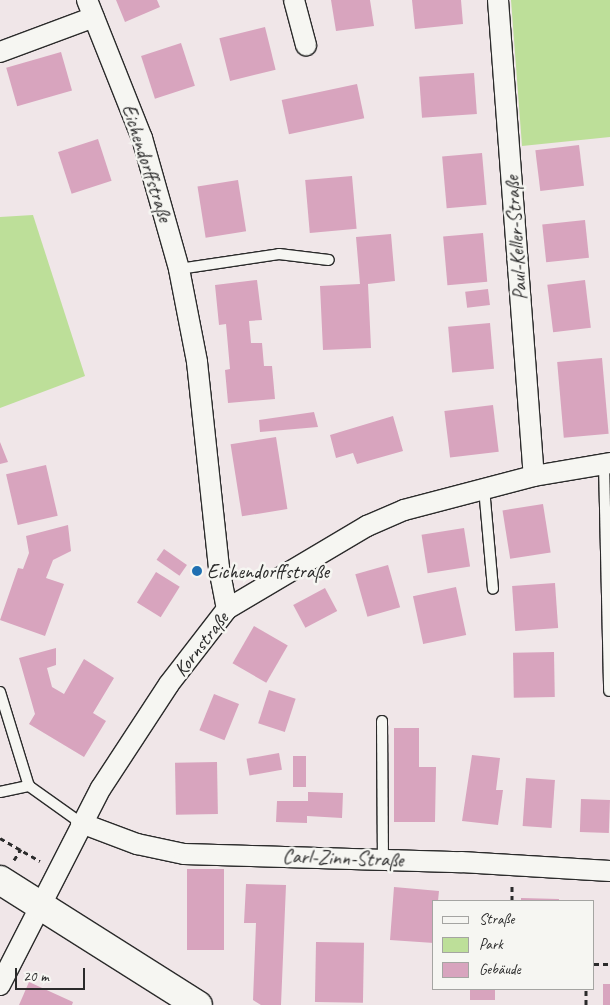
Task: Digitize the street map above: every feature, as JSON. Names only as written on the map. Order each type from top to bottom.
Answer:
[{"type":"main road","points":[[0,880],[186,997]]},
{"type":"street","points":[[294,0],[306,45]]},
{"type":"street","name":"Paul-Keller-Straße","points":[[498,0],[534,476]]},
{"type":"street","name":"Eichendorffstraße","points":[[0,52],[91,8],[142,138],[180,269],[196,354],[219,568],[227,609]]},
{"type":"street","name":"Kornstraße","points":[[0,986],[81,823],[169,684],[227,609],[367,526],[414,507],[534,476],[607,463]]},
{"type":"street","name":"Carl-Zinn-Straße","points":[[81,823],[137,844],[184,854],[383,859],[610,871]]},
{"type":"lane","points":[[180,269],[279,254],[329,260]]},
{"type":"lane","points":[[607,463],[609,691]]},
{"type":"lane","points":[[484,488],[493,590]]},
{"type":"lane","points":[[0,692],[29,786],[81,823]]},
{"type":"lane","points":[[382,721],[383,859]]},
{"type":"lane","points":[[0,792],[29,786]]},
{"type":"path","points":[[0,838],[58,871]]},
{"type":"path","points":[[595,964],[610,964]]},
{"type":"path","points":[[586,990],[586,1005]]},
{"type":"green space","points":[[511,0],[610,0],[610,137],[522,146]]},
{"type":"green space","points":[[33,215],[85,376],[0,408],[0,217]]},
{"type":"building","points":[[116,0],[157,0],[160,7],[125,22]]},
{"type":"building","points":[[331,0],[370,0],[374,26],[336,31]]},
{"type":"building","points":[[412,0],[461,0],[463,24],[415,29]]},
{"type":"building","points":[[265,27],[276,70],[230,81],[219,38]]},
{"type":"building","points":[[181,43],[195,86],[155,99],[141,56]]},
{"type":"building","points":[[61,52],[72,90],[17,106],[6,68]]},
{"type":"building","points":[[474,73],[477,114],[422,118],[419,77]]},
{"type":"building","points":[[357,84],[364,118],[289,134],[282,100]]},
{"type":"building","points":[[98,139],[112,181],[72,194],[58,152]]},
{"type":"building","points":[[579,145],[584,186],[540,191],[535,150]]},
{"type":"building","points":[[482,153],[487,205],[447,208],[442,156]]},
{"type":"building","points":[[352,176],[357,229],[310,233],[305,180]]},
{"type":"building","points":[[238,180],[246,231],[206,238],[198,186]]},
{"type":"building","points":[[585,220],[589,258],[546,262],[542,224]]},
{"type":"building","points":[[483,233],[487,282],[447,285],[443,236]]},
{"type":"building","points":[[391,234],[395,281],[368,284],[371,348],[323,350],[320,286],[360,284],[356,237]]},
{"type":"building","points":[[257,280],[262,320],[249,321],[251,343],[262,343],[264,366],[272,366],[275,399],[228,403],[225,370],[230,369],[226,324],[219,325],[215,285]]},
{"type":"building","points":[[585,280],[591,328],[553,332],[547,285]]},
{"type":"building","points":[[488,289],[490,305],[467,308],[465,292]]},
{"type":"building","points":[[490,323],[494,369],[452,372],[448,327]]},
{"type":"building","points":[[602,358],[609,434],[564,438],[557,362]]},
{"type":"building","points":[[493,405],[499,452],[450,458],[444,411]]},
{"type":"building","points":[[314,412],[318,427],[260,432],[259,420]]},
{"type":"building","points":[[393,416],[403,451],[357,464],[353,453],[336,458],[330,435]]},
{"type":"building","points":[[276,437],[287,509],[242,516],[231,444]]},
{"type":"building","points":[[0,442],[8,462],[0,464]]},
{"type":"building","points":[[46,465],[58,516],[18,525],[6,474]]},
{"type":"building","points":[[543,504],[551,552],[510,559],[503,510]]},
{"type":"building","points":[[68,525],[71,551],[53,560],[46,578],[64,584],[45,636],[0,620],[18,568],[23,569],[29,553],[26,536]]},
{"type":"building","points":[[464,528],[470,567],[428,573],[422,535]]},
{"type":"building","points":[[164,549],[187,565],[179,576],[157,560]]},
{"type":"building","points":[[388,565],[400,607],[367,617],[355,574]]},
{"type":"building","points":[[156,572],[180,587],[161,617],[137,603]]},
{"type":"building","points":[[555,583],[558,628],[515,631],[512,586]]},
{"type":"building","points":[[456,587],[466,635],[423,644],[413,596]]},
{"type":"building","points":[[325,588],[337,611],[305,628],[293,605]]},
{"type":"building","points":[[254,626],[288,646],[266,683],[232,663]]},
{"type":"building","points":[[56,648],[56,665],[47,668],[52,687],[64,694],[84,659],[114,678],[93,713],[106,721],[84,757],[29,724],[35,714],[19,658]]},
{"type":"building","points":[[554,652],[555,697],[514,698],[513,653]]},
{"type":"building","points":[[269,690],[296,699],[285,732],[258,723]]},
{"type":"building","points":[[214,694],[239,704],[224,740],[199,730]]},
{"type":"building","points":[[394,728],[419,728],[419,767],[436,767],[435,822],[394,822]]},
{"type":"building","points":[[279,753],[282,770],[249,775],[247,759]]},
{"type":"building","points":[[472,755],[500,758],[496,790],[503,790],[498,825],[462,821]]},
{"type":"building","points":[[293,756],[306,756],[306,787],[293,787]]},
{"type":"building","points":[[217,762],[218,814],[176,815],[175,763]]},
{"type":"building","points":[[526,778],[555,780],[552,828],[523,826]]},
{"type":"building","points":[[308,792],[343,793],[342,818],[307,816],[307,823],[276,822],[277,801],[308,801]]},
{"type":"building","points":[[581,799],[610,800],[609,833],[580,832]]},
{"type":"building","points":[[187,869],[224,869],[224,950],[187,950]]},
{"type":"building","points":[[246,884],[286,885],[281,1005],[261,1005],[253,1000],[256,923],[244,923]]},
{"type":"building","points":[[394,887],[439,891],[438,900],[432,900],[432,943],[390,940]]},
{"type":"building","points":[[521,898],[559,899],[559,900],[521,900]]},
{"type":"building","points":[[316,942],[364,943],[363,1003],[315,1002]]},
{"type":"building","points":[[29,982],[73,1002],[72,1005],[19,1005]]},
{"type":"building","points":[[603,984],[610,984],[610,1005],[603,1005]]},
{"type":"building","points":[[470,990],[495,990],[495,1000],[470,1000]]},
{"type":"place","name":"Eichendorffstraße","points":[[197,571]]}]
